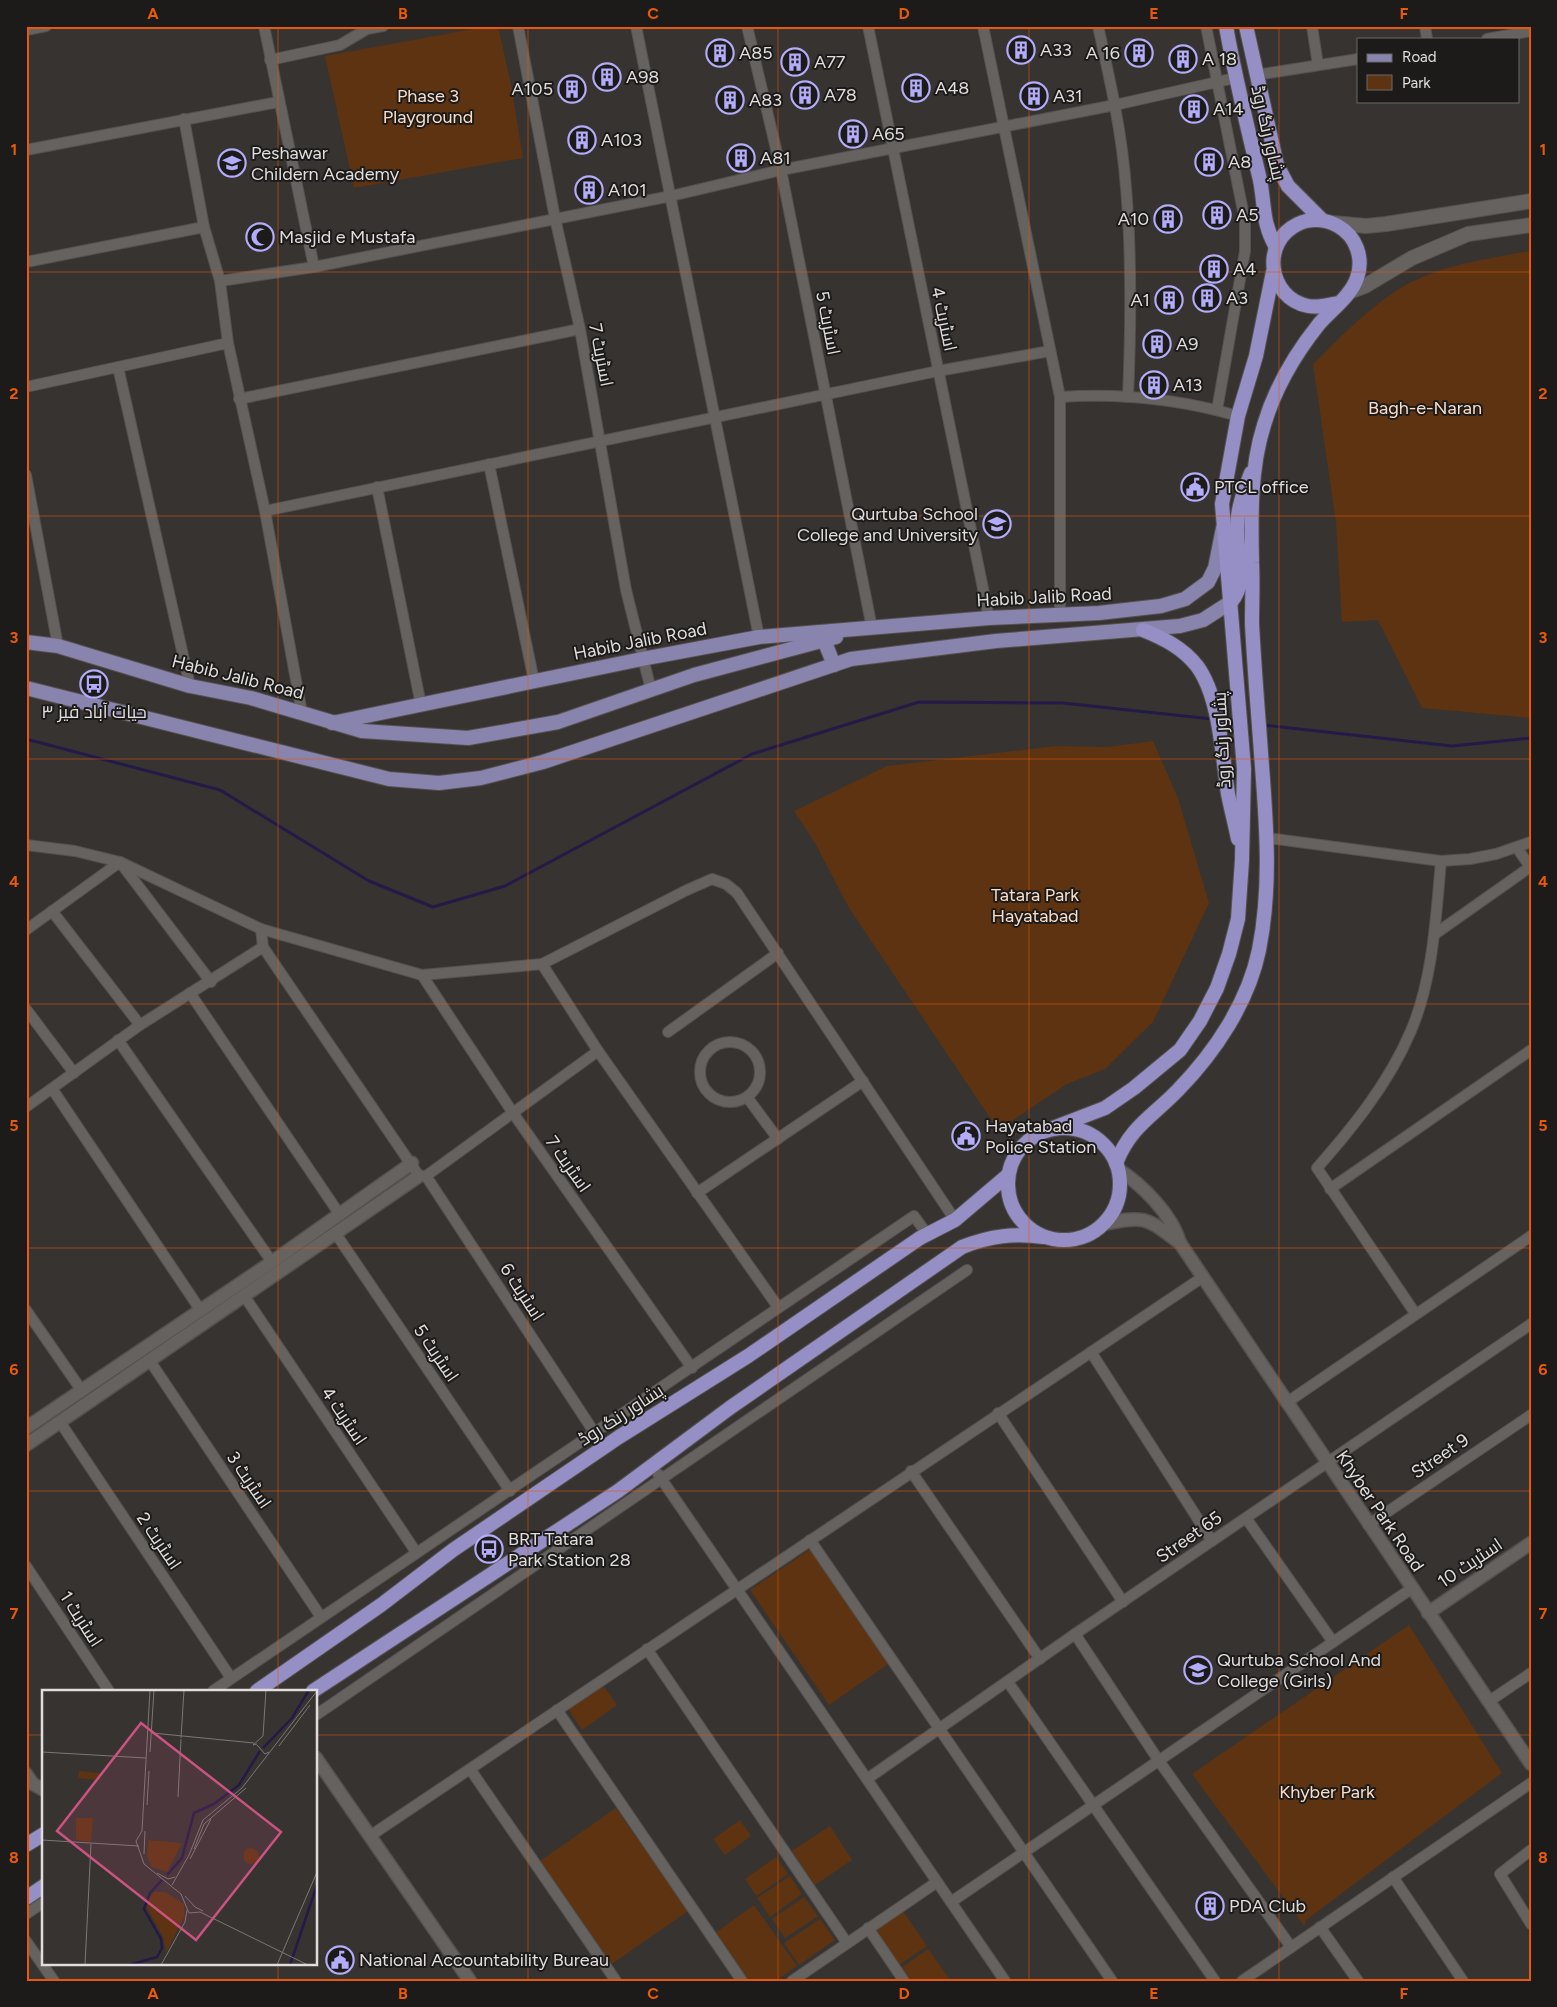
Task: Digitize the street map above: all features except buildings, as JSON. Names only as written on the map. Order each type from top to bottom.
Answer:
[{"type":"highway","name":"پشاور رنگ روڈ","points":[[1226,26],[1262,193],[1267,231],[1276,247]]},
{"type":"highway","name":"پشاور رنگ روڈ","points":[[1246,26],[1277,165],[1288,186],[1327,221]]},
{"type":"highway","points":[[1327,221],[1351,236],[1360,257],[1357,280],[1338,303],[1323,307],[1300,304],[1282,290],[1273,269],[1276,247],[1282,237],[1299,223],[1327,221]]},
{"type":"highway","name":"پشاور رنگ روڈ","points":[[1054,1128],[1105,1108],[1134,1088],[1180,1050],[1200,1021],[1217,988],[1230,954],[1238,919],[1242,860],[1244,769],[1223,525],[1225,488],[1238,416],[1256,356],[1273,269]]},
{"type":"highway","name":"پشاور رنگ روڈ","points":[[1117,1166],[1125,1143],[1138,1126],[1177,1091],[1210,1052],[1239,1006],[1258,953],[1263,921],[1268,838],[1254,662],[1251,534],[1255,463],[1264,424],[1281,384],[1304,344],[1338,303]]},
{"type":"highway","points":[[1231,602],[1238,593],[1241,581],[1237,529],[1238,514],[1242,495],[1255,463]]},
{"type":"highway","points":[[1143,630],[1169,642],[1185,654],[1198,667],[1207,683],[1214,707],[1242,860]]},
{"type":"highway","points":[[315,1690],[618,1491],[731,1407],[962,1246],[986,1237],[1007,1234],[1060,1240],[1076,1239],[1091,1233],[1104,1224],[1116,1204],[1120,1186],[1117,1166],[1109,1152],[1090,1135],[1066,1128],[1054,1128],[1028,1140],[1019,1150],[1008,1175],[1009,1198],[1019,1219],[1030,1230],[1044,1237]]},
{"type":"highway","name":"پشاور رنگ روڈ","points":[[258,1690],[381,1605],[462,1544],[620,1437],[748,1356],[927,1234],[954,1220],[1008,1175]]},
{"type":"highway","points":[[26,1845],[42,1835]]},
{"type":"highway","points":[[26,1898],[42,1887]]},
{"type":"main road","points":[[1327,221],[1366,226],[1531,201]]},
{"type":"main road","points":[[1349,292],[1365,286],[1412,258],[1468,234],[1531,224]]},
{"type":"main road","name":"Habib Jalib Road","points":[[26,642],[58,646],[190,686],[251,698],[332,723],[642,659],[759,637],[989,618],[1145,609],[1185,599],[1202,588],[1212,576],[1223,525]]},
{"type":"main road","points":[[26,688],[389,779],[439,783],[481,778],[543,762],[851,659],[996,641],[1180,626],[1203,620],[1231,602]]},
{"type":"main road","points":[[332,723],[380,734],[468,738],[558,722],[694,675],[872,628]]},
{"type":"main road","points":[[824,640],[834,665]]},
{"type":"street","points":[[26,30],[46,26]]},
{"type":"street","points":[[264,26],[278,102],[314,267]]},
{"type":"street","points":[[270,60],[340,45],[367,29],[382,26]]},
{"type":"street","name":"اسٹریٹ 7","points":[[518,26],[555,218],[580,329],[626,590],[650,690]]},
{"type":"street","points":[[636,26],[759,637]]},
{"type":"street","name":"اسٹریٹ 5","points":[[747,26],[781,170],[872,628]]},
{"type":"street","name":"اسٹریٹ 4","points":[[868,26],[989,618]]},
{"type":"street","points":[[983,26],[1060,397],[1060,615]]},
{"type":"street","points":[[1098,26],[1115,105],[1126,186],[1131,259],[1128,397]]},
{"type":"street","points":[[1206,26],[1244,221],[1246,251],[1217,410]]},
{"type":"street","points":[[1312,26],[1318,65]]},
{"type":"street","points":[[1492,38],[1529,30]]},
{"type":"street","points":[[1256,75],[1357,59]]},
{"type":"street","points":[[220,281],[314,267],[671,196],[781,170],[1115,105],[1236,78]]},
{"type":"street","points":[[26,150],[278,102]]},
{"type":"street","points":[[184,119],[204,226],[220,281],[228,343],[265,511],[302,713]]},
{"type":"street","points":[[26,262],[204,226]]},
{"type":"street","points":[[239,399],[580,329]]},
{"type":"street","points":[[26,387],[228,343]]},
{"type":"street","points":[[265,511],[938,371],[1050,351]]},
{"type":"street","points":[[118,367],[190,686]]},
{"type":"street","points":[[1060,397],[1094,395],[1128,397],[1217,410],[1238,416]]},
{"type":"street","points":[[489,464],[534,681]]},
{"type":"street","points":[[26,475],[58,646]]},
{"type":"street","points":[[377,487],[421,705]]},
{"type":"street","points":[[1268,838],[1441,860],[1470,859],[1517,848],[1531,842]]},
{"type":"street","points":[[26,845],[75,851],[120,862],[261,929],[422,975],[542,964],[712,880],[726,884],[737,893],[778,953],[954,1220]]},
{"type":"street","points":[[1435,934],[1530,868],[1517,848]]},
{"type":"street","points":[[1415,1313],[1317,1168],[1378,1093],[1411,1032],[1428,975],[1435,934],[1441,860]]},
{"type":"street","points":[[26,930],[120,862]]},
{"type":"street","points":[[120,862],[211,982]]},
{"type":"street","points":[[52,911],[140,1025]]},
{"type":"street","points":[[26,1107],[53,1090],[140,1025],[211,982],[263,947],[261,929]]},
{"type":"street","name":"اسٹریٹ 6","points":[[263,947],[412,1163],[423,1176],[594,1432]]},
{"type":"street","points":[[668,1032],[778,953]]},
{"type":"street","points":[[542,964],[598,1051],[778,1307]]},
{"type":"street","name":"اسٹریٹ 7","points":[[422,975],[512,1113],[692,1368]]},
{"type":"street","points":[[190,993],[340,1215]]},
{"type":"street","points":[[26,1009],[74,1073]]},
{"type":"street","points":[[118,1040],[272,1262]]},
{"type":"street","points":[[728,1042],[747,1048],[754,1054],[760,1073],[758,1082],[747,1097],[727,1102],[709,1094],[702,1081],[700,1066],[710,1049],[728,1042]]},
{"type":"street","points":[[1330,1189],[1531,1050]]},
{"type":"street","points":[[26,1428],[82,1391],[245,1297],[423,1176],[598,1051]]},
{"type":"street","points":[[697,1193],[863,1081]]},
{"type":"street","points":[[53,1090],[201,1311]]},
{"type":"street","points":[[747,1097],[778,1139]]},
{"type":"street","points":[[26,1445],[150,1361],[182,1332],[201,1311],[412,1163]]},
{"type":"street","points":[[1117,1166],[1138,1185],[1162,1212],[1176,1230],[1180,1243]]},
{"type":"street","points":[[214,1690],[914,1216],[927,1234]]},
{"type":"street","points":[[1104,1224],[1132,1218],[1144,1219],[1163,1228],[1180,1243]]},
{"type":"street","name":"اسٹریٹ 5","points":[[336,1234],[510,1491]]},
{"type":"street","points":[[1286,1403],[1415,1313],[1531,1236]]},
{"type":"street","name":"Khyber Park Road","points":[[1180,1243],[1411,1589],[1531,1764]]},
{"type":"street","points":[[318,1714],[968,1270]]},
{"type":"street","points":[[370,1836],[1203,1276]]},
{"type":"street","name":"اسٹریٹ 4","points":[[245,1297],[416,1552]]},
{"type":"street","points":[[26,1310],[82,1391]]},
{"type":"street","name":"Street 65","points":[[867,1780],[1074,1634],[1531,1324]]},
{"type":"street","points":[[1091,1352],[1212,1541]]},
{"type":"street","name":"اسٹریٹ 3","points":[[150,1361],[322,1618]]},
{"type":"street","points":[[998,1413],[1123,1602]]},
{"type":"street","name":"Street 9","points":[[1368,1524],[1531,1415]]},
{"type":"street","name":"اسٹریٹ 2","points":[[60,1422],[231,1678]]},
{"type":"street","points":[[652,1465],[1005,1981]]},
{"type":"street","points":[[911,1471],[1040,1659]]},
{"type":"street","points":[[1246,1518],[1333,1642]]},
{"type":"street","points":[[810,1540],[1112,1981]]},
{"type":"street","name":"اسٹریٹ 10","points":[[1428,1613],[1531,1543]]},
{"type":"street","name":"اسٹریٹ 1","points":[[26,1566],[108,1690]]},
{"type":"street","points":[[950,1902],[1411,1589]]},
{"type":"street","points":[[1074,1634],[1159,1760],[1291,1947]]},
{"type":"street","points":[[647,1649],[847,1943]]},
{"type":"street","points":[[1488,1702],[1531,1673]]},
{"type":"street","points":[[1008,1682],[1215,1981]]},
{"type":"street","points":[[557,1710],[742,1981]]},
{"type":"street","points":[[318,1761],[470,1981]]},
{"type":"street","points":[[470,1769],[616,1981]]},
{"type":"street","points":[[1242,1981],[1254,1977],[1291,1947],[1531,1783]]},
{"type":"street","points":[[1531,1850],[1500,1874],[1531,1924]]},
{"type":"street","points":[[1393,1877],[1463,1981]]},
{"type":"street","points":[[798,1979],[868,1928],[937,1882]]},
{"type":"street","points":[[26,1914],[42,1903]]},
{"type":"street","points":[[1320,1927],[1358,1981]]},
{"type":"street","points":[[868,1928],[904,1981]]},
{"type":"street","points":[[26,1941],[42,1964]]},
{"type":"street","points":[[42,1964],[54,1981]]},
{"type":"green space","name":"Phase 3 Playground","points":[[498,26],[511,84],[523,158],[354,188],[325,56]]},
{"type":"green space","name":"Bagh-e-Naran","points":[[1531,251],[1531,718],[1422,708],[1378,620],[1342,622],[1336,523],[1313,364],[1371,309],[1408,284],[1425,276],[1459,265]]},
{"type":"green space","name":"Tatara Park Hayatabad","points":[[1153,741],[1178,798],[1209,903],[1153,1022],[1105,1069],[1067,1084],[998,1130],[849,908],[815,843],[794,811],[887,766],[1055,746],[1108,747]]},
{"type":"green space","points":[[812,1548],[890,1663],[829,1705],[750,1590]]},
{"type":"green space","name":"Khyber Park","points":[[1409,1625],[1502,1773],[1305,1921],[1305,1927],[1192,1774]]},
{"type":"green space","points":[[602,1684],[617,1705],[582,1730],[567,1708]]},
{"type":"green space","points":[[616,1808],[688,1911],[612,1964],[540,1861]]},
{"type":"green space","points":[[740,1820],[751,1836],[725,1855],[713,1839]]},
{"type":"green space","points":[[830,1826],[852,1860],[815,1885],[792,1851]]},
{"type":"green space","points":[[776,1857],[788,1874],[756,1896],[745,1879]]},
{"type":"green space","points":[[790,1876],[802,1894],[770,1917],[757,1898]]},
{"type":"green space","points":[[804,1897],[818,1916],[785,1938],[772,1919]]},
{"type":"green space","points":[[754,1905],[797,1966],[776,1981],[748,1981],[715,1933]]},
{"type":"green space","points":[[902,1910],[927,1946],[899,1965],[875,1929]]},
{"type":"green space","points":[[820,1919],[835,1940],[799,1965],[784,1943]]},
{"type":"green space","points":[[928,1949],[951,1981],[910,1981],[901,1968]]},
{"type":"waterway","points":[[26,739],[220,790],[369,881],[433,907],[505,886],[752,754],[919,702],[1063,703],[1212,719]]},
{"type":"waterway","points":[[1221,720],[1237,722]]},
{"type":"waterway","points":[[1263,725],[1452,746],[1531,738]]},
{"type":"place","name":"A33","points":[[1021,50]]},
{"type":"place","name":"A85","points":[[720,53]]},
{"type":"place","name":"A 16","points":[[1139,53]]},
{"type":"place","name":"A 18","points":[[1183,59]]},
{"type":"place","name":"A77","points":[[795,62]]},
{"type":"place","name":"A98","points":[[607,77]]},
{"type":"place","name":"A48","points":[[916,88]]},
{"type":"place","name":"A105","points":[[572,89]]},
{"type":"place","name":"A78","points":[[805,95]]},
{"type":"place","name":"A31","points":[[1034,96]]},
{"type":"place","name":"A83","points":[[730,100]]},
{"type":"place","name":"A14","points":[[1194,109]]},
{"type":"place","name":"A65","points":[[853,134]]},
{"type":"place","name":"A103","points":[[582,140]]},
{"type":"place","name":"A81","points":[[741,158]]},
{"type":"place","name":"A8","points":[[1209,162]]},
{"type":"place","name":"Peshawar Childern Academy","points":[[232,163]]},
{"type":"place","name":"A101","points":[[589,190]]},
{"type":"place","name":"A5","points":[[1217,215]]},
{"type":"place","name":"A10","points":[[1168,219]]},
{"type":"place","name":"Masjid e Mustafa","points":[[260,237]]},
{"type":"place","name":"A4","points":[[1214,269]]},
{"type":"place","name":"A3","points":[[1207,298]]},
{"type":"place","name":"A1","points":[[1169,300]]},
{"type":"place","name":"A9","points":[[1157,344]]},
{"type":"place","name":"A13","points":[[1154,385]]},
{"type":"place","name":"PTCL office","points":[[1195,487]]},
{"type":"place","name":"Qurtuba School College and University","points":[[997,524]]},
{"type":"place","name":"حیات آباد فیز ۳","points":[[94,684]]},
{"type":"place","name":"Hayatabad Police Station","points":[[966,1136]]},
{"type":"place","name":"BRT Tatara Park Station 28","points":[[489,1549]]},
{"type":"place","name":"Qurtuba School And College (Girls)","points":[[1198,1670]]},
{"type":"place","name":"PDA Club","points":[[1210,1906]]},
{"type":"place","name":"National Accountability Bureau","points":[[340,1960]]}]
